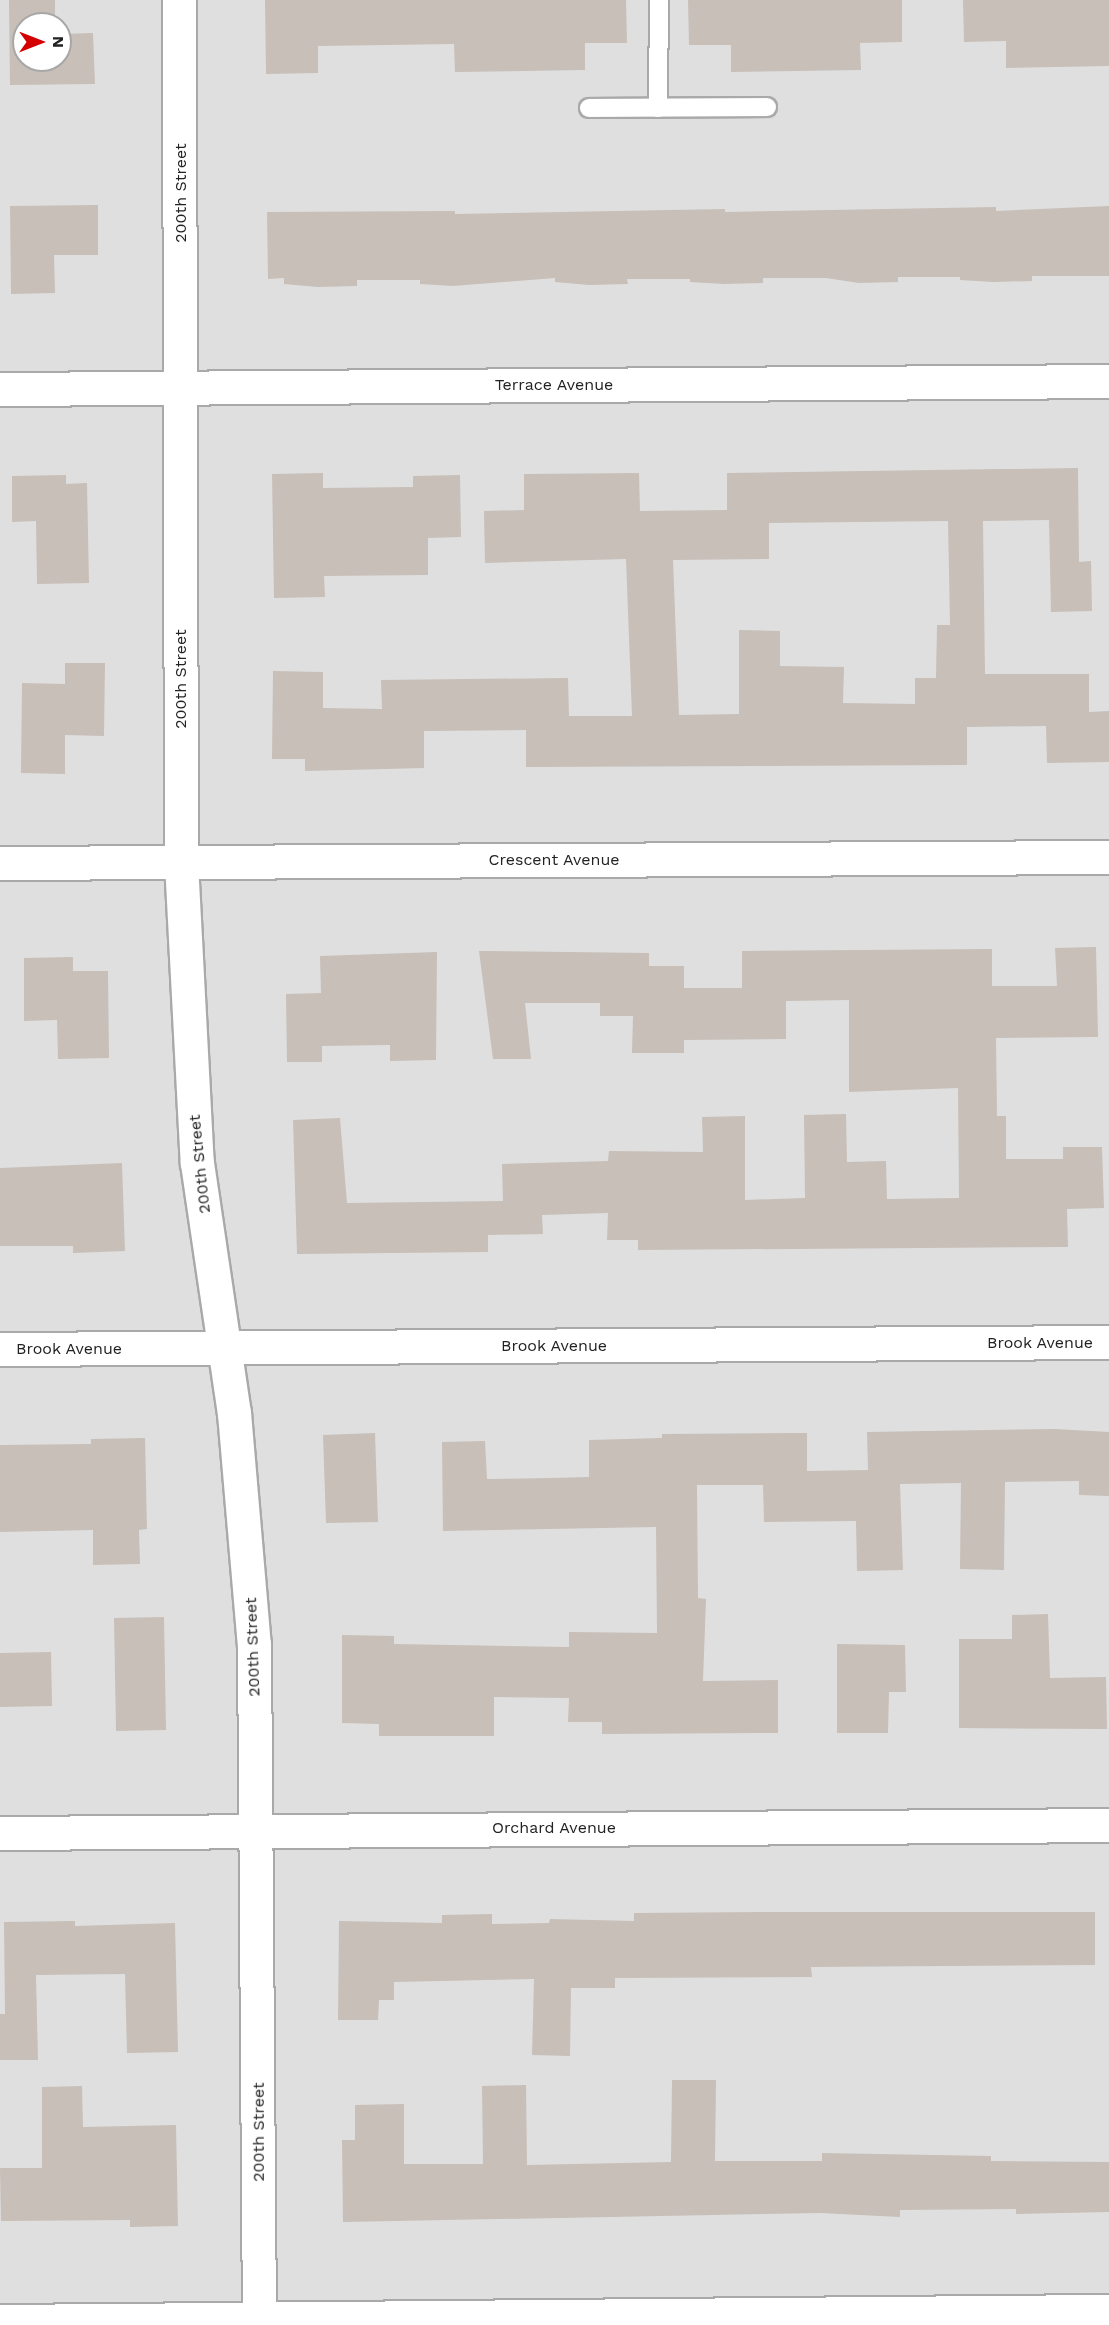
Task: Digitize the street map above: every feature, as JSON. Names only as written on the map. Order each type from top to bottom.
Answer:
[{"type":"street","name":"200th Street","points":[[179,0],[183,387],[181,862],[197,1163],[224,1348],[250,1574],[257,1830],[259,2322]]},
{"type":"street","name":"Terrace Avenue","points":[[0,389],[1109,381]]},
{"type":"street","name":"Crescent Avenue","points":[[0,863],[1109,857]]},
{"type":"street","name":"Brook Avenue","points":[[0,1349],[1109,1342]]},
{"type":"street","name":"Orchard Avenue","points":[[0,1833],[1109,1825]]},
{"type":"street","points":[[0,2320],[259,2322],[1109,2311]]},
{"type":"lane","points":[[658,108],[659,0]]},
{"type":"lane","points":[[588,108],[767,107]]},
{"type":"shaded area","points":[[0,0],[1109,0],[1109,2325],[0,2325]]},
{"type":"building","points":[[9,0],[55,0],[55,12],[12,12],[12,72],[72,72],[72,34],[93,33],[95,84],[10,85]]},
{"type":"building","points":[[265,0],[626,0],[627,43],[585,43],[585,70],[455,72],[454,44],[318,46],[318,73],[266,74]]},
{"type":"building","points":[[688,0],[902,0],[902,42],[860,43],[861,70],[731,72],[731,45],[689,45]]},
{"type":"building","points":[[963,0],[1109,0],[1109,66],[1006,68],[1006,41],[964,42]]},
{"type":"building","points":[[98,205],[98,255],[54,255],[55,293],[11,294],[10,206]]},
{"type":"building","points":[[1109,206],[1109,276],[1032,276],[1032,281],[993,282],[960,280],[960,277],[898,277],[898,282],[859,283],[826,278],[763,278],[763,283],[724,284],[690,282],[690,279],[627,279],[628,284],[589,285],[555,282],[555,278],[453,286],[420,284],[420,280],[357,280],[357,286],[318,287],[284,284],[284,278],[268,279],[267,212],[455,211],[455,214],[996,207],[996,211]]},
{"type":"building","points":[[1078,468],[1079,562],[1091,561],[1092,611],[1051,612],[1049,520],[983,521],[985,674],[1089,674],[1089,712],[1109,711],[1109,762],[1047,763],[1046,726],[967,727],[967,765],[526,767],[526,730],[424,731],[424,768],[305,771],[305,759],[272,759],[273,671],[323,672],[323,708],[382,709],[381,680],[568,678],[569,716],[632,716],[626,559],[485,563],[484,511],[524,510],[524,474],[639,473],[640,511],[727,510],[727,473]],"holes":[[[948,521],[950,625],[937,625],[936,678],[915,678],[915,704],[843,703],[844,667],[780,666],[780,631],[739,630],[739,714],[679,715],[673,560],[769,559],[769,523]]]},
{"type":"building","points":[[323,473],[323,488],[413,487],[413,476],[460,475],[461,537],[428,538],[428,575],[324,576],[325,597],[274,598],[272,474]]},
{"type":"building","points":[[66,475],[66,484],[87,483],[89,583],[37,584],[36,521],[12,522],[12,476]]},
{"type":"building","points":[[65,663],[105,663],[104,736],[65,735],[65,774],[21,773],[22,683],[65,684]]},
{"type":"building","points":[[1096,947],[1098,1037],[996,1038],[997,1116],[1006,1116],[1006,1159],[1063,1159],[1063,1147],[1102,1147],[1104,1208],[1067,1209],[1068,1247],[638,1250],[638,1240],[607,1240],[608,1213],[542,1215],[543,1234],[488,1235],[488,1252],[297,1254],[293,1120],[340,1118],[347,1203],[503,1201],[502,1164],[608,1161],[609,1151],[703,1152],[702,1117],[745,1116],[745,1200],[805,1198],[804,1115],[846,1114],[847,1162],[886,1161],[887,1199],[959,1198],[958,1088],[849,1092],[849,1000],[786,1001],[786,1039],[684,1040],[684,1053],[632,1053],[633,1016],[600,1016],[600,1003],[525,1003],[531,1059],[493,1059],[479,951],[649,953],[649,966],[684,966],[684,988],[742,988],[742,951],[992,949],[992,986],[1057,986],[1055,948]]},
{"type":"building","points":[[437,952],[436,1060],[390,1061],[390,1045],[322,1046],[322,1062],[287,1062],[286,994],[321,993],[320,956]]},
{"type":"building","points":[[73,957],[73,971],[108,971],[109,1058],[58,1059],[57,1020],[24,1021],[24,958]]},
{"type":"building","points":[[122,1163],[125,1251],[73,1253],[73,1246],[0,1246],[0,1168]]},
{"type":"building","points":[[1055,1429],[1109,1432],[1109,1496],[1079,1495],[1079,1481],[1005,1482],[1004,1570],[960,1569],[961,1483],[900,1484],[903,1570],[857,1571],[856,1521],[764,1522],[763,1485],[697,1485],[698,1598],[706,1599],[703,1681],[778,1680],[778,1733],[602,1734],[602,1722],[568,1722],[569,1698],[494,1697],[494,1736],[379,1736],[379,1724],[342,1723],[342,1635],[394,1636],[394,1644],[569,1647],[569,1632],[657,1633],[656,1527],[443,1531],[442,1442],[485,1441],[487,1479],[551,1478],[589,1477],[589,1440],[662,1438],[662,1434],[807,1433],[807,1471],[868,1470],[867,1432]]},
{"type":"building","points":[[375,1433],[378,1522],[326,1523],[323,1435]]},
{"type":"building","points":[[145,1438],[147,1529],[139,1530],[140,1564],[93,1565],[93,1530],[0,1532],[0,1445],[91,1444],[91,1439]]},
{"type":"building","points":[[1048,1614],[1050,1678],[1106,1677],[1107,1729],[959,1728],[959,1639],[1012,1639],[1012,1615]]},
{"type":"building","points":[[164,1617],[166,1730],[116,1731],[114,1618]]},
{"type":"building","points":[[837,1644],[905,1645],[906,1692],[889,1692],[888,1733],[837,1733]]},
{"type":"building","points":[[51,1652],[52,1706],[0,1707],[0,1653]]},
{"type":"building","points":[[1095,1912],[1095,1965],[811,1967],[812,1977],[615,1978],[615,1988],[571,1988],[570,2056],[532,2055],[534,1979],[394,1982],[394,2000],[379,2000],[378,2020],[338,2020],[339,1921],[442,1923],[442,1915],[492,1914],[492,1924],[549,1923],[550,1919],[634,1921],[634,1913]]},
{"type":"building","points":[[75,1921],[75,1926],[175,1923],[178,2052],[127,2053],[125,1974],[36,1975],[38,2060],[0,2060],[0,2014],[5,2014],[4,1922]]},
{"type":"building","points":[[672,2080],[716,2080],[715,2161],[822,2161],[822,2153],[991,2156],[991,2161],[1109,2162],[1109,2212],[1016,2214],[1016,2209],[900,2210],[900,2217],[820,2213],[343,2222],[342,2140],[355,2140],[355,2105],[404,2104],[404,2164],[483,2164],[482,2086],[526,2085],[527,2165],[671,2162]]},
{"type":"building","points":[[82,2086],[83,2127],[176,2125],[178,2226],[130,2227],[130,2220],[1,2221],[0,2168],[42,2168],[42,2087]]}]
